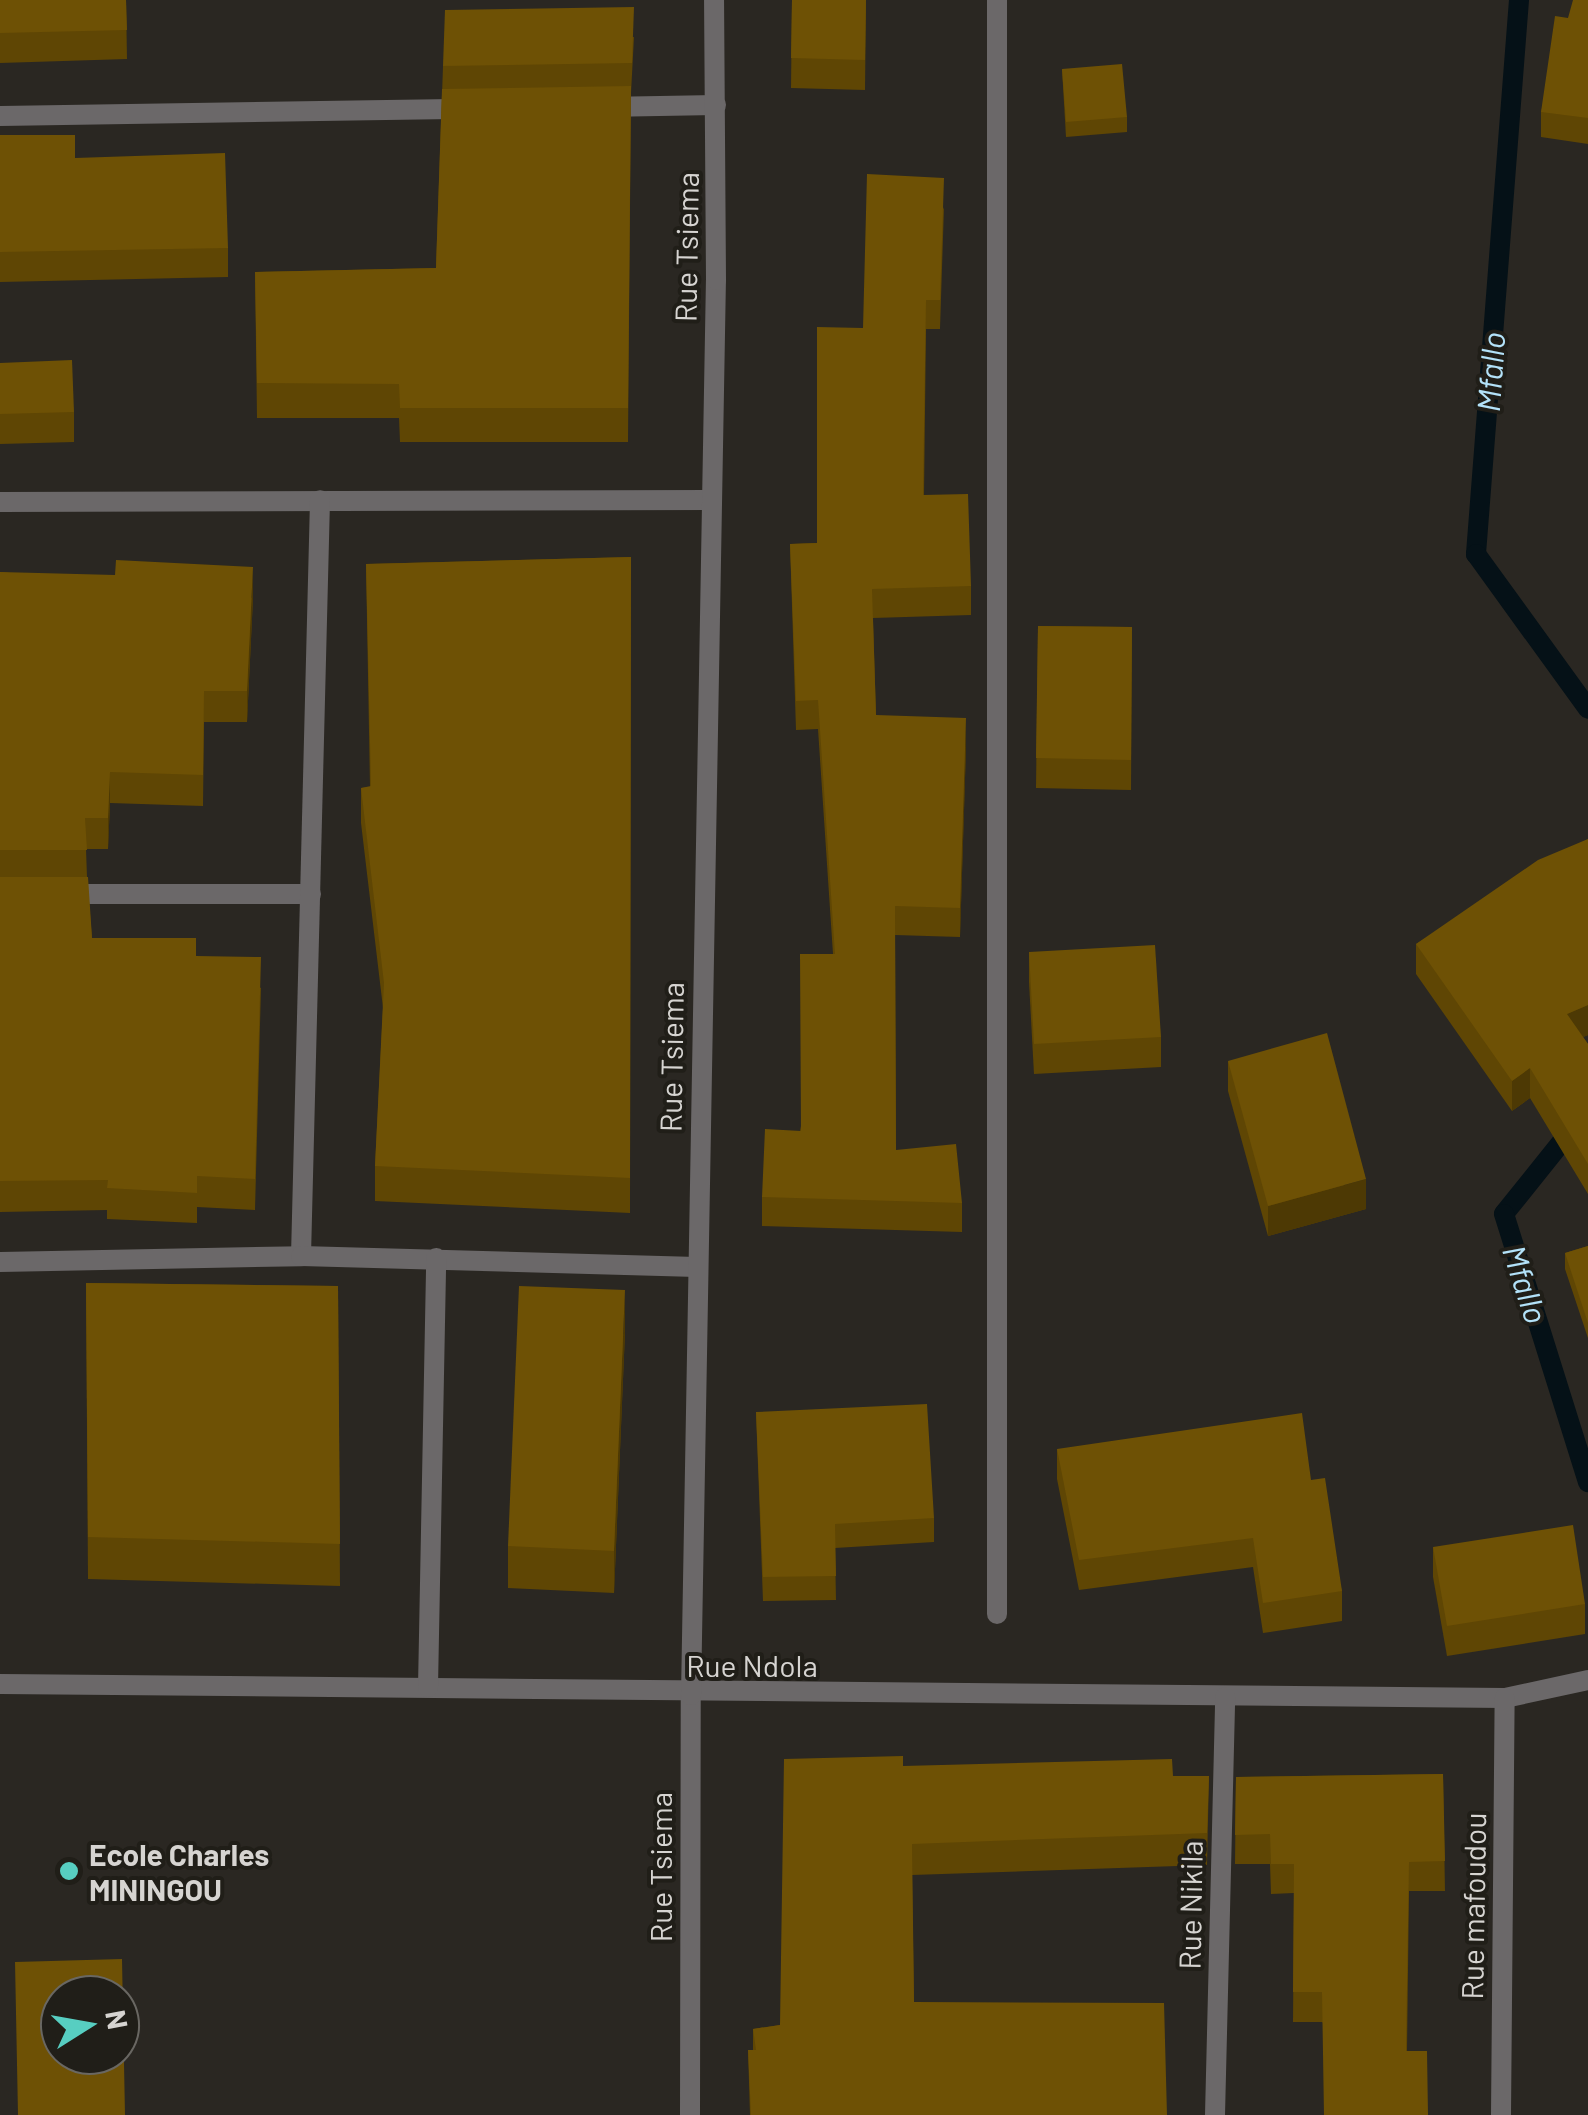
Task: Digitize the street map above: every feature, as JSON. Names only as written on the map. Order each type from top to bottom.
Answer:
[{"type":"street","name":"Rue Tsiema","points":[[690,2115],[691,1695],[716,105],[714,0]]},
{"type":"street","points":[[997,1614],[998,0]]},
{"type":"street","points":[[577,107],[716,105]]},
{"type":"street","points":[[0,116],[498,108]]},
{"type":"street","points":[[301,1256],[320,500]]},
{"type":"street","points":[[0,502],[709,500]]},
{"type":"street","points":[[39,894],[311,894]]},
{"type":"street","points":[[0,1262],[301,1256],[697,1267]]},
{"type":"street","points":[[428,1687],[436,1258]]},
{"type":"street","name":"Rue Ndola","points":[[0,1684],[428,1687],[691,1695],[1505,1698],[1588,1680]]},
{"type":"street","name":"Rue Nikila","points":[[1215,2115],[1226,1697]]},
{"type":"street","name":"Rue mafoudou","points":[[1501,2115],[1505,1698]]},
{"type":"building","points":[[0,0],[126,0],[127,30],[0,33]]},
{"type":"building","points":[[792,0],[866,0],[865,60],[791,58]]},
{"type":"building","points":[[1573,0],[1588,0],[1588,118],[1541,112],[1555,16],[1568,18]]},
{"type":"building","points":[[634,7],[632,63],[443,66],[445,10]]},
{"type":"building","points":[[1122,64],[1127,117],[1066,122],[1062,69]]},
{"type":"building","points":[[631,86],[628,408],[400,408],[399,384],[257,383],[255,272],[436,268],[442,89]]},
{"type":"building","points":[[0,135],[75,135],[75,158],[225,153],[228,248],[0,252]]},
{"type":"building","points":[[867,174],[944,178],[940,300],[926,300],[923,495],[968,494],[971,586],[872,589],[876,715],[966,718],[960,908],[895,906],[896,1150],[956,1144],[962,1203],[762,1197],[765,1129],[801,1131],[800,954],[835,954],[818,700],[796,701],[790,544],[817,543],[817,327],[863,328]]},
{"type":"building","points":[[72,360],[74,412],[0,414],[0,363]]},
{"type":"building","points":[[631,557],[630,1178],[375,1166],[384,983],[361,788],[371,786],[366,564]]},
{"type":"building","points":[[116,560],[253,567],[247,691],[204,691],[203,775],[110,772],[108,818],[85,818],[87,850],[0,850],[0,572],[115,575]]},
{"type":"building","points":[[1038,626],[1132,627],[1131,760],[1036,758]]},
{"type":"building","points":[[1588,839],[1588,1005],[1567,1014],[1588,1044],[1588,1164],[1530,1068],[1512,1081],[1416,944],[1538,860]]},
{"type":"building","points":[[0,877],[88,877],[92,938],[196,938],[196,956],[261,957],[255,1179],[197,1176],[197,1193],[107,1188],[108,1180],[0,1181]]},
{"type":"building","points":[[1155,945],[1161,1037],[1034,1044],[1029,952]]},
{"type":"building","points":[[1327,1033],[1366,1179],[1268,1206],[1228,1061]]},
{"type":"building","points":[[1588,1246],[1588,1323],[1565,1253]]},
{"type":"building","points":[[86,1283],[338,1286],[340,1544],[88,1537]]},
{"type":"building","points":[[519,1286],[625,1290],[614,1551],[508,1546]]},
{"type":"building","points":[[927,1404],[934,1518],[835,1524],[836,1576],[763,1577],[756,1412]]},
{"type":"building","points":[[1302,1413],[1311,1480],[1325,1478],[1342,1591],[1263,1603],[1253,1538],[1079,1560],[1057,1449]]},
{"type":"building","points":[[1573,1525],[1585,1604],[1447,1626],[1433,1547]]},
{"type":"building","points":[[903,1756],[903,1766],[1172,1759],[1173,1776],[1209,1776],[1207,1833],[912,1844],[914,2002],[1164,2003],[1167,2115],[751,2115],[748,2050],[756,2050],[753,2029],[780,2025],[784,1759]]},
{"type":"building","points":[[1443,1774],[1445,1861],[1409,1862],[1406,2051],[1427,2051],[1428,2115],[1324,2115],[1322,1992],[1293,1992],[1294,1864],[1271,1864],[1270,1834],[1235,1835],[1236,1777]]},
{"type":"building","points":[[122,1959],[122,1975],[40,1975],[40,2075],[124,2075],[125,2115],[18,2115],[15,1962]]},
{"type":"waterway","name":"Mfallo","points":[[1519,0],[1476,554],[1588,709]]},
{"type":"waterway","name":"Mfallo","points":[[1588,1109],[1504,1214],[1588,1482]]},
{"type":"place","name":"Ecole Charles MININGOU","points":[[69,1871]]}]
